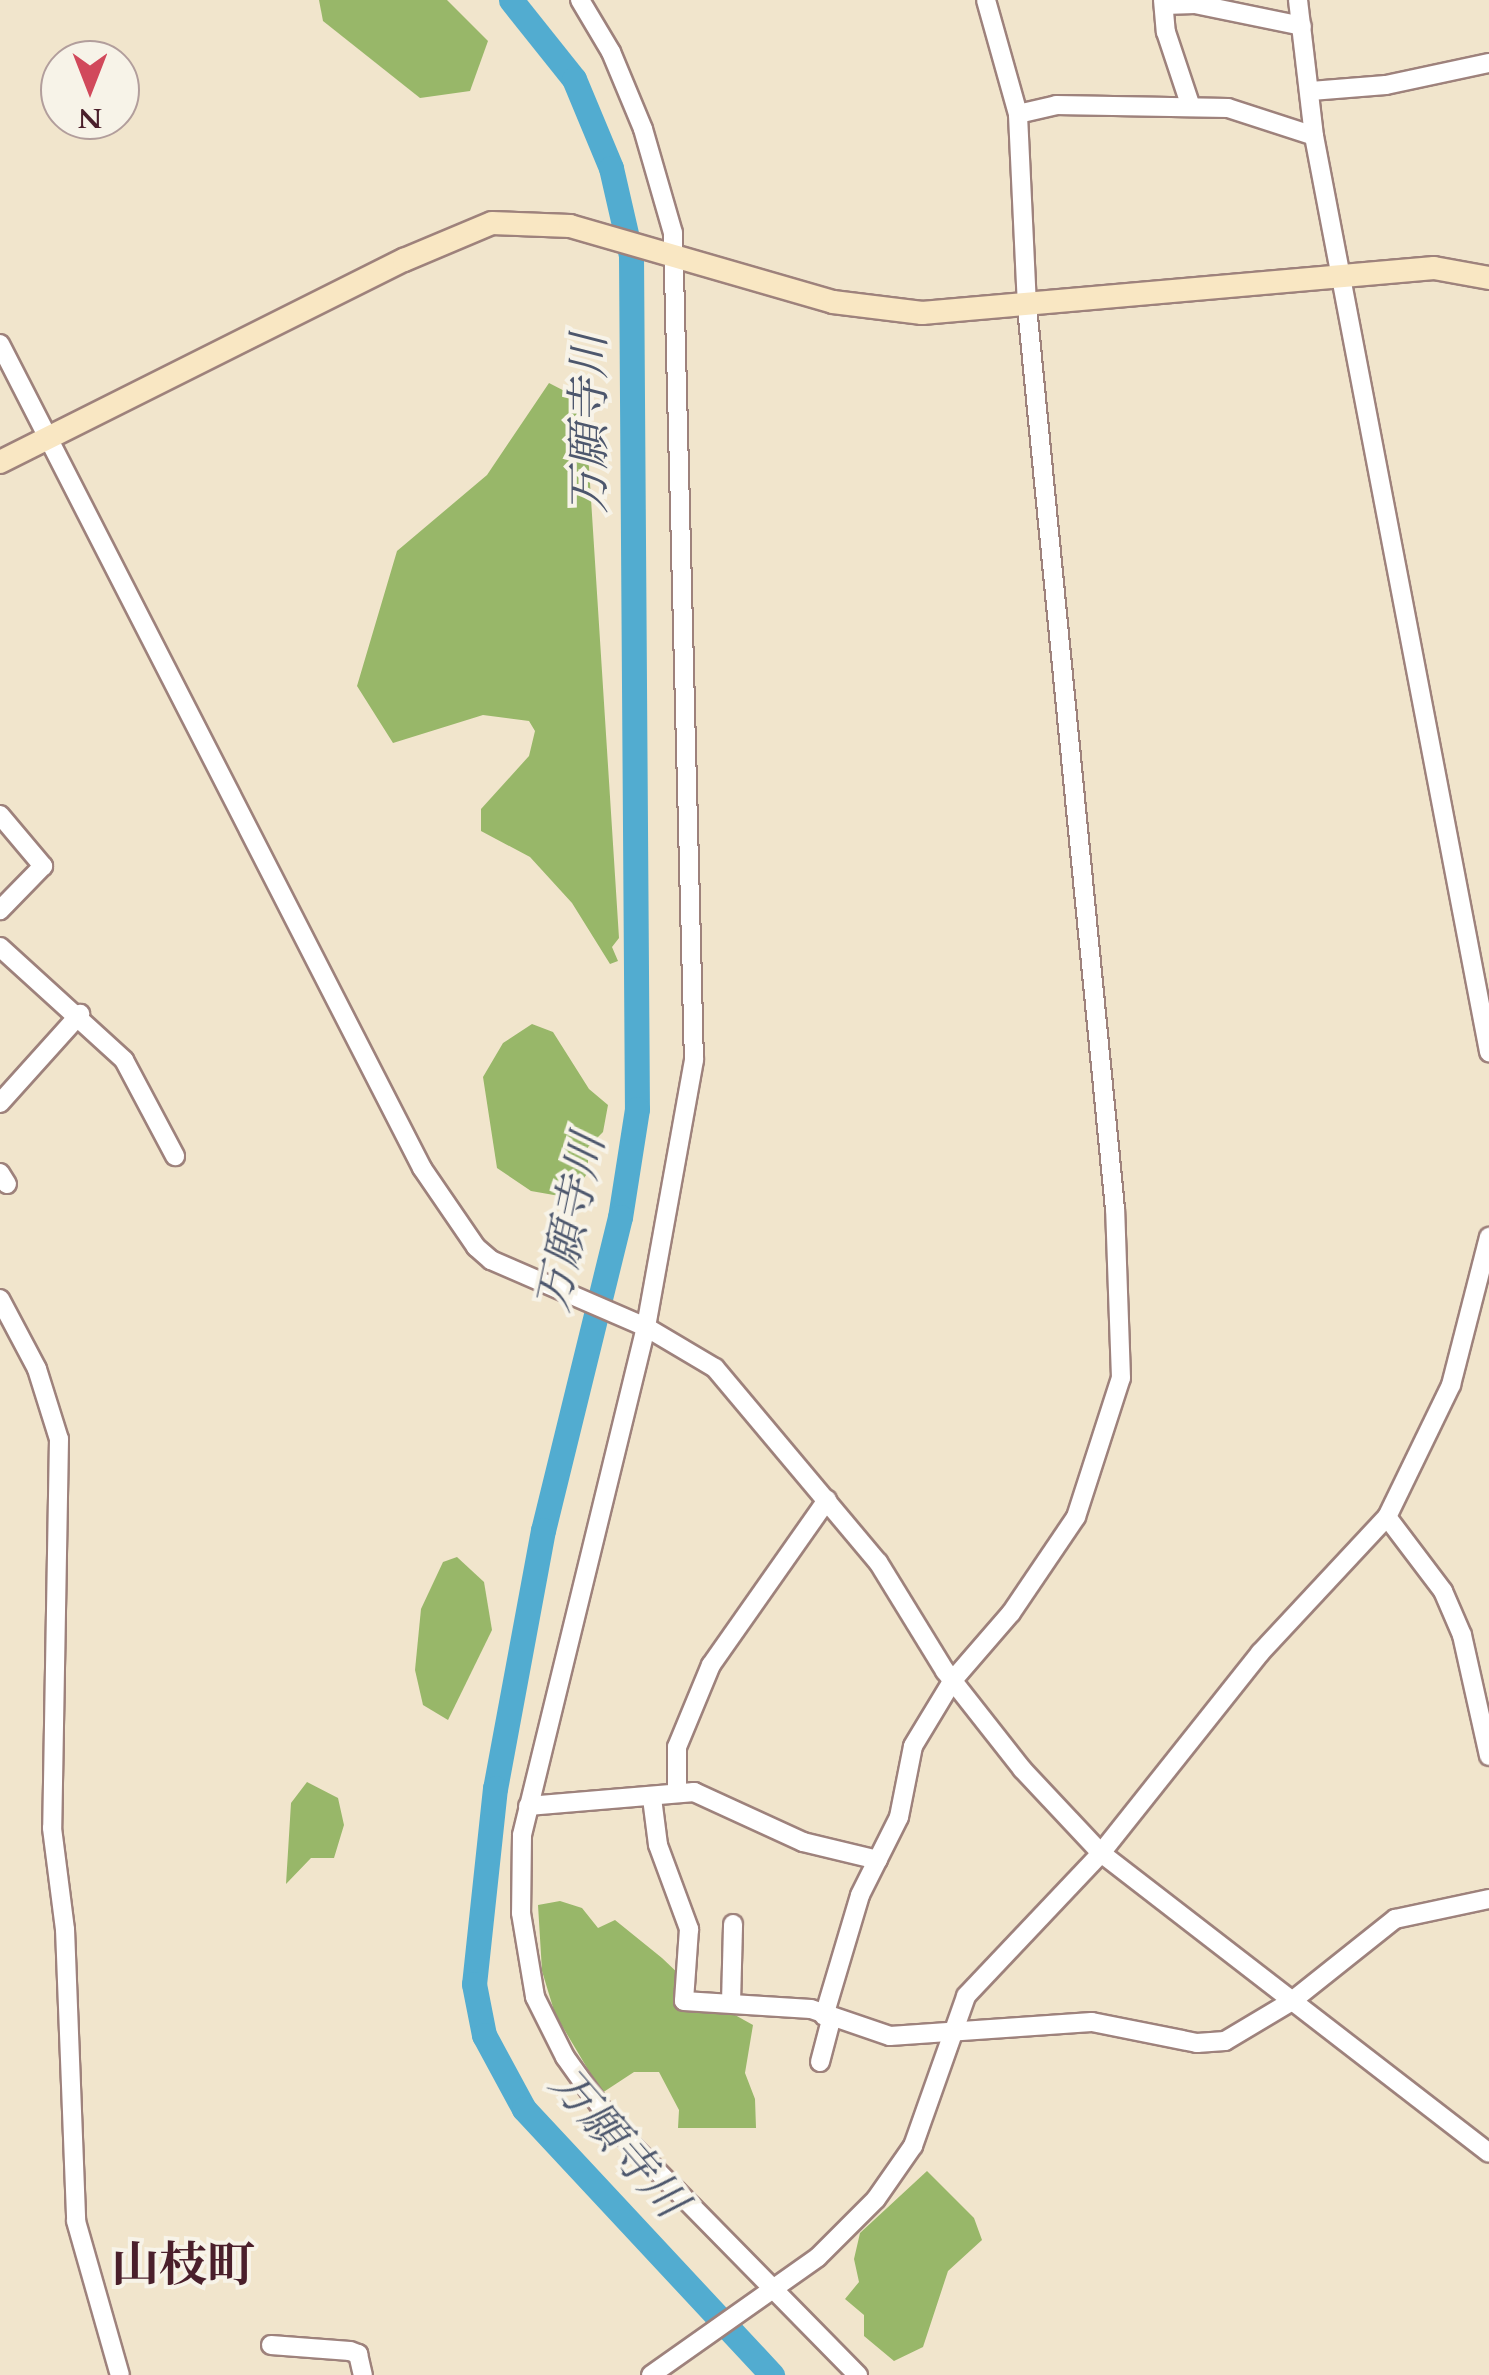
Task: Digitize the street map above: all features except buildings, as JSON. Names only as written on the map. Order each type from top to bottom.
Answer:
[{"type":"street","points":[[580,0],[612,52],[648,142],[674,233],[668,253],[694,1044],[643,1326],[528,1806],[521,1913],[535,1998],[551,2030],[648,2169],[858,2375]]},
{"type":"street","points":[[820,2062],[860,1895],[899,1818],[913,1746],[952,1680],[1011,1613],[1076,1517],[1103,1446],[1122,1359],[1116,1209],[1027,306],[1018,114],[986,0]]},
{"type":"street","points":[[1298,0],[1314,136],[1489,1052]]},
{"type":"street","points":[[1191,106],[1164,3],[1195,4],[1302,26]]},
{"type":"street","points":[[1311,91],[1386,86],[1489,63]]},
{"type":"street","points":[[1018,114],[1056,106],[1228,108],[1314,136]]},
{"type":"street","points":[[0,462],[492,223],[570,226],[875,308],[922,313],[1434,268],[1489,278]]},
{"type":"street","points":[[0,344],[430,1181],[491,1260],[643,1326],[715,1368],[827,1500],[908,1604],[952,1680],[1022,1769],[1101,1852],[1489,2153]]},
{"type":"street","points":[[0,815],[42,866],[0,910]]},
{"type":"street","points":[[0,946],[80,1014],[124,1060],[175,1156]]},
{"type":"street","points":[[0,1104],[80,1014]]},
{"type":"street","points":[[650,2375],[818,2258],[876,2199],[913,2146],[966,1996],[1101,1852],[1260,1653],[1387,1517],[1452,1385],[1489,1237]]},
{"type":"street","points":[[0,1300],[37,1370],[59,1439],[52,1828],[65,1929],[76,2221],[120,2375]]},
{"type":"street","points":[[677,1792],[677,1747],[711,1665],[827,1500]]},
{"type":"street","points":[[1387,1517],[1443,1591],[1462,1635],[1489,1756]]},
{"type":"street","points":[[528,1806],[694,1792],[804,1842],[878,1860]]},
{"type":"street","points":[[652,1798],[658,1845],[689,1929],[684,2002],[811,2009],[828,2018],[890,2036],[1092,2022],[1198,2043],[1225,2041],[1292,2001],[1394,1919],[1489,1899]]},
{"type":"street","points":[[731,2003],[733,1924]]},
{"type":"street","points":[[271,2345],[350,2351],[358,2354],[363,2375]]},
{"type":"green space","points":[[319,0],[447,0],[488,41],[470,91],[420,98],[323,21]]},
{"type":"green space","points":[[549,383],[580,399],[588,452],[619,938],[612,947],[618,961],[610,964],[572,903],[530,857],[481,831],[481,809],[529,756],[535,731],[529,721],[483,715],[393,743],[357,686],[397,551],[487,475]]},
{"type":"green space","points":[[532,1024],[553,1032],[589,1089],[608,1105],[603,1132],[588,1147],[588,1172],[571,1198],[531,1191],[497,1168],[483,1077],[503,1043]]},
{"type":"green space","points":[[457,1557],[484,1582],[492,1630],[448,1720],[423,1705],[415,1670],[421,1609],[443,1562]]},
{"type":"green space","points":[[307,1782],[338,1798],[344,1825],[334,1858],[311,1858],[286,1884],[291,1803]]},
{"type":"green space","points":[[560,1901],[582,1908],[598,1928],[615,1920],[662,1958],[682,1977],[678,2007],[726,2010],[753,2025],[745,2073],[755,2099],[756,2128],[678,2128],[679,2110],[659,2072],[634,2072],[602,2093],[555,2014],[542,1971],[538,1905]]},
{"type":"green space","points":[[927,2171],[974,2218],[982,2240],[948,2271],[923,2347],[894,2361],[864,2336],[864,2315],[845,2299],[859,2282],[854,2259],[860,2233]]},
{"type":"waterway","name":"万願寺川","points":[[511,0],[574,79],[611,168],[631,255],[637,1109],[620,1217],[543,1530],[495,1788],[474,1984],[484,2035],[524,2109],[772,2375]]},
{"type":"district","name":"山枝町","points":[[183,2266]]}]
